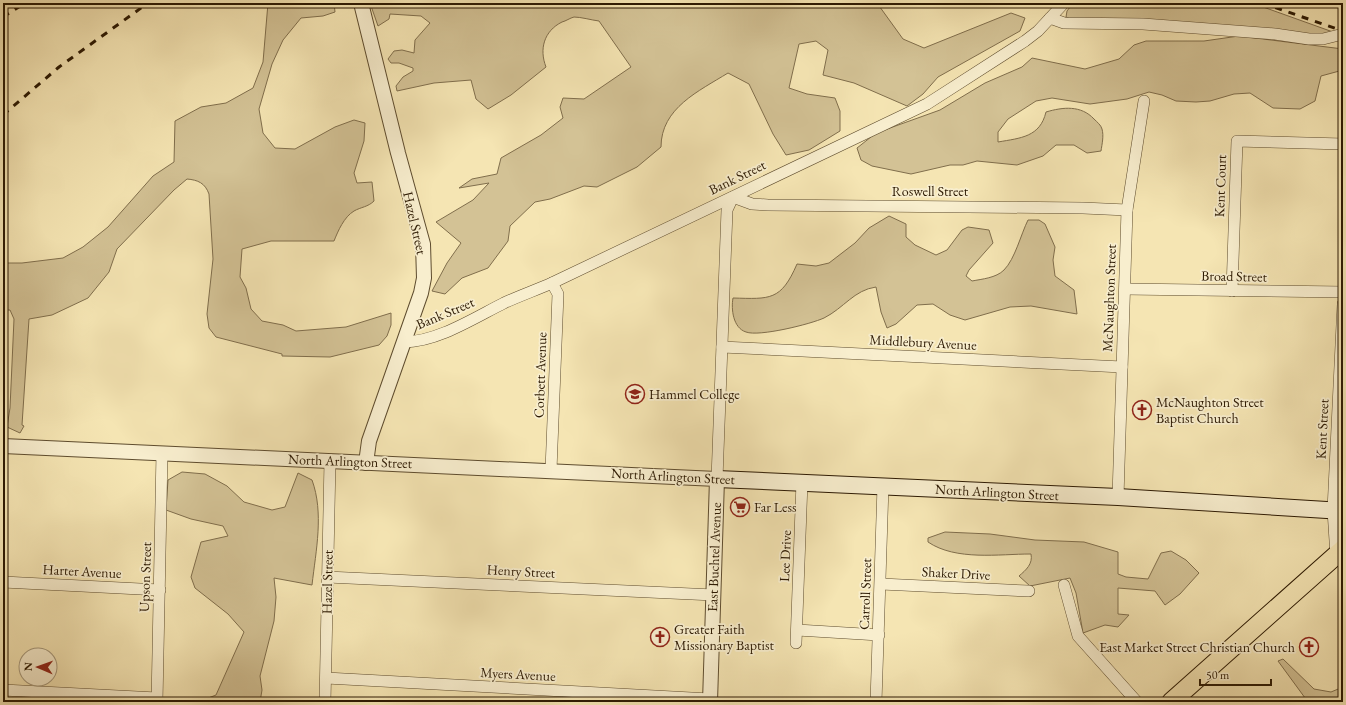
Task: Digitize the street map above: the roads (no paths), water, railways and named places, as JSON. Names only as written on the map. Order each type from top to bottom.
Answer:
[{"type":"main road","name":"North Arlington Street","points":[[717,478],[1118,497],[1338,510]]},
{"type":"main road","points":[[1171,702],[1339,552]]},
{"type":"street","name":"Hazel Street","points":[[361,3],[423,247],[424,278],[421,293],[369,441],[366,463]]},
{"type":"street","name":"Bank Street","points":[[404,342],[419,342],[439,335],[506,302],[552,283],[932,101],[1025,41],[1064,3]]},
{"type":"street","points":[[1050,18],[1064,23],[1143,24],[1275,34],[1309,39],[1323,39],[1343,34]]},
{"type":"street","name":"McNaughton Street","points":[[1118,497],[1127,210],[1144,101]]},
{"type":"street","name":"Kent Court","points":[[1232,291],[1237,141],[1343,144]]},
{"type":"street","name":"Roswell Street","points":[[733,197],[752,204],[768,205],[1083,208],[1127,210]]},
{"type":"street","name":"East Buchtel Avenue","points":[[710,700],[727,210],[733,197]]},
{"type":"street","name":"Corbett Avenue","points":[[551,470],[558,294],[552,283]]},
{"type":"street","name":"Broad Street","points":[[1125,289],[1343,292]]},
{"type":"street","name":"Kent Street","points":[[1339,552],[1338,510],[1343,304]]},
{"type":"street","name":"Middlebury Avenue","points":[[722,347],[1122,368]]},
{"type":"street","name":"North Arlington Street","points":[[3,446],[717,478]]},
{"type":"street","name":"Upson Street","points":[[157,700],[162,453]]},
{"type":"street","name":"Hazel Street","points":[[325,702],[330,461]]},
{"type":"street","name":"Lee Drive","points":[[796,643],[802,482]]},
{"type":"street","name":"Carroll Street","points":[[876,702],[883,486]]},
{"type":"street","name":"Henry Street","points":[[327,577],[714,595]]},
{"type":"street","name":"Harter Avenue","points":[[3,582],[160,590]]},
{"type":"street","name":"Shaker Drive","points":[[881,584],[1029,591]]},
{"type":"street","points":[[1064,585],[1078,636],[1137,702]]},
{"type":"street","points":[[797,630],[879,635]]},
{"type":"street","name":"Myers Avenue","points":[[326,678],[710,700]]},
{"type":"street","points":[[3,690],[157,700]]},
{"type":"railway","points":[[3,17],[25,3]]},
{"type":"railway","points":[[3,115],[59,67],[148,3]]},
{"type":"railway","points":[[1262,3],[1343,31]]},
{"type":"place","name":"Hammel College","points":[[635,394]]},
{"type":"place","name":"McNaughton Street Baptist Church","points":[[1142,410]]},
{"type":"place","name":"Far Less","points":[[740,507]]},
{"type":"place","name":"Greater Faith Missionary Baptist","points":[[660,637]]},
{"type":"place","name":"East Market Street Christian Church","points":[[1309,647]]}]
